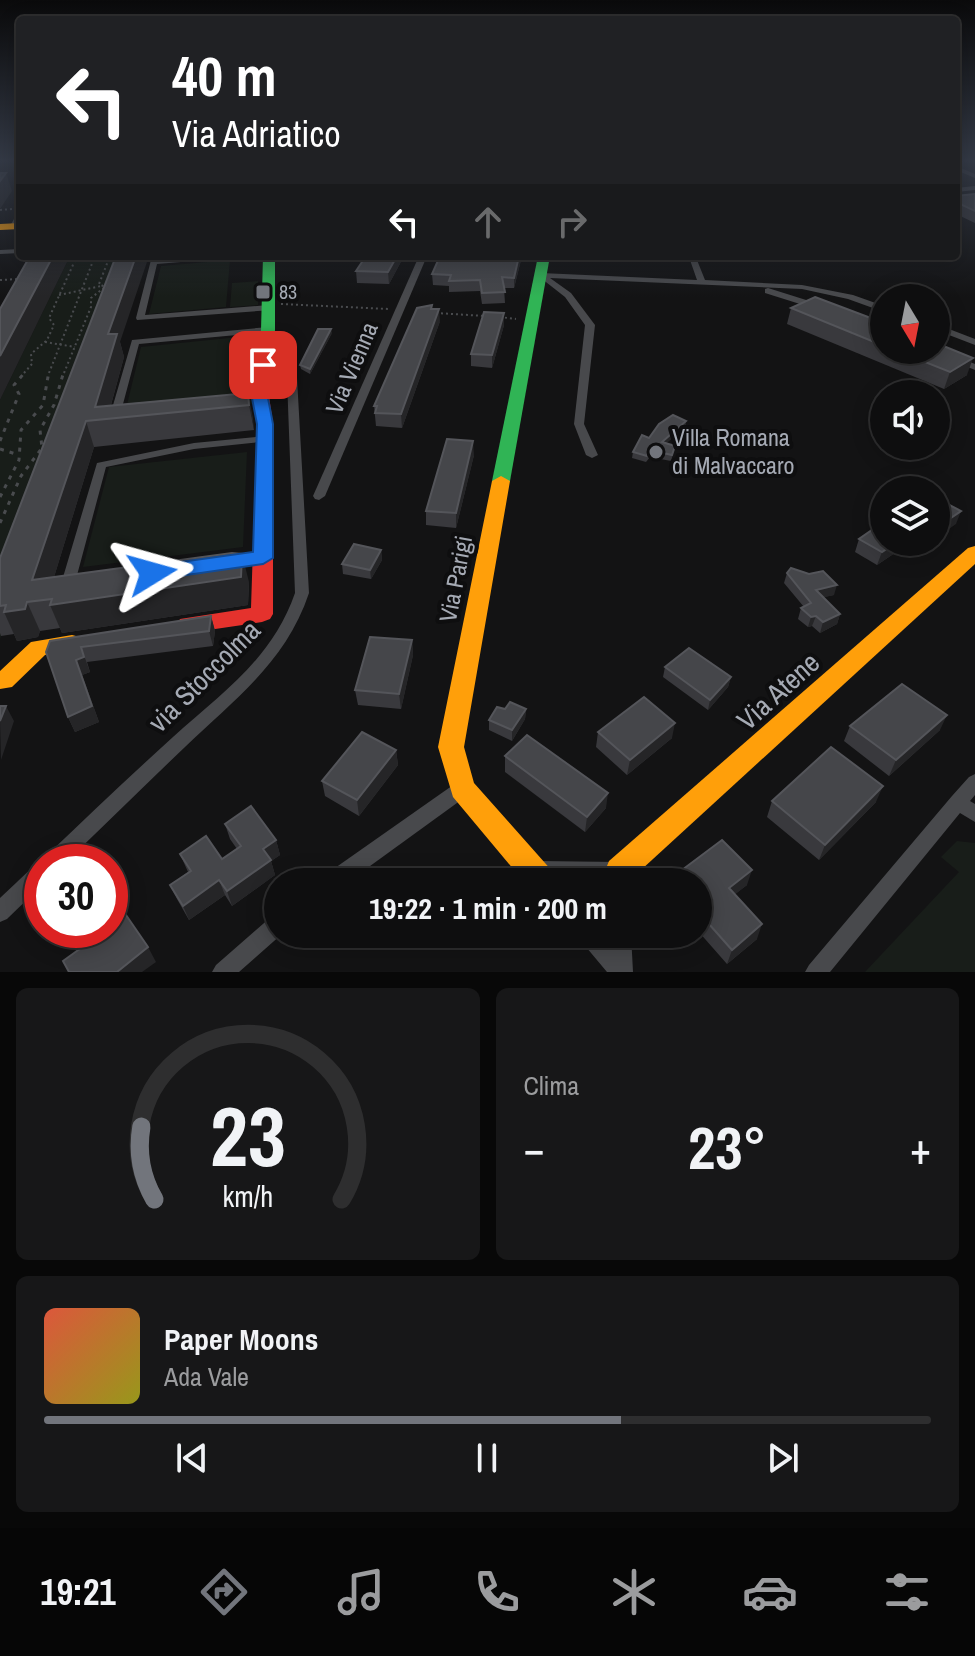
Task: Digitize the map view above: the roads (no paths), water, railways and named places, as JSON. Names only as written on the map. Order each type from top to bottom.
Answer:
[{"type":"street","points":[[179,260],[154,262],[140,318],[274,306]]},
{"type":"street","points":[[173,627],[262,614],[265,439],[255,412],[274,306],[269,260]]},
{"type":"street","name":"Via Vienna","points":[[319,496],[421,260]]},
{"type":"street","points":[[695,260],[702,283]]},
{"type":"street","points":[[542,265],[702,283],[832,292],[870,304]]},
{"type":"street","points":[[542,265],[590,325],[579,424],[592,455]]},
{"type":"street","name":"Via Parigi","points":[[531,868],[462,789],[451,747],[542,265]]},
{"type":"street","points":[[741,285],[834,312]]},
{"type":"street","points":[[128,423],[113,424],[135,342],[268,330]]},
{"type":"street","points":[[950,332],[975,342]]},
{"type":"street","points":[[950,357],[975,367]]},
{"type":"street","name":"via Stoccolma","points":[[72,844],[257,668],[290,627],[298,608],[302,593],[292,378],[281,368],[263,365]]},
{"type":"street","points":[[83,582],[68,584],[101,465],[194,446],[265,439]]},
{"type":"street","name":"Via Atene","points":[[628,868],[975,553]]},
{"type":"street","points":[[218,564],[263,558]]},
{"type":"street","points":[[4,681],[39,648],[84,641]]},
{"type":"street","points":[[816,972],[975,782]]},
{"type":"street","points":[[352,868],[462,789]]},
{"type":"street","points":[[958,802],[975,814]]},
{"type":"street","points":[[0,912],[24,889]]},
{"type":"street","points":[[223,972],[264,936]]},
{"type":"street","points":[[601,948],[622,972]]},
{"type":"street","points":[[621,948],[622,972]]},
{"type":"place","name":"83","points":[[263,292]]},
{"type":"place","name":"Villa Romana di Malvaccaro","points":[[656,452]]}]
